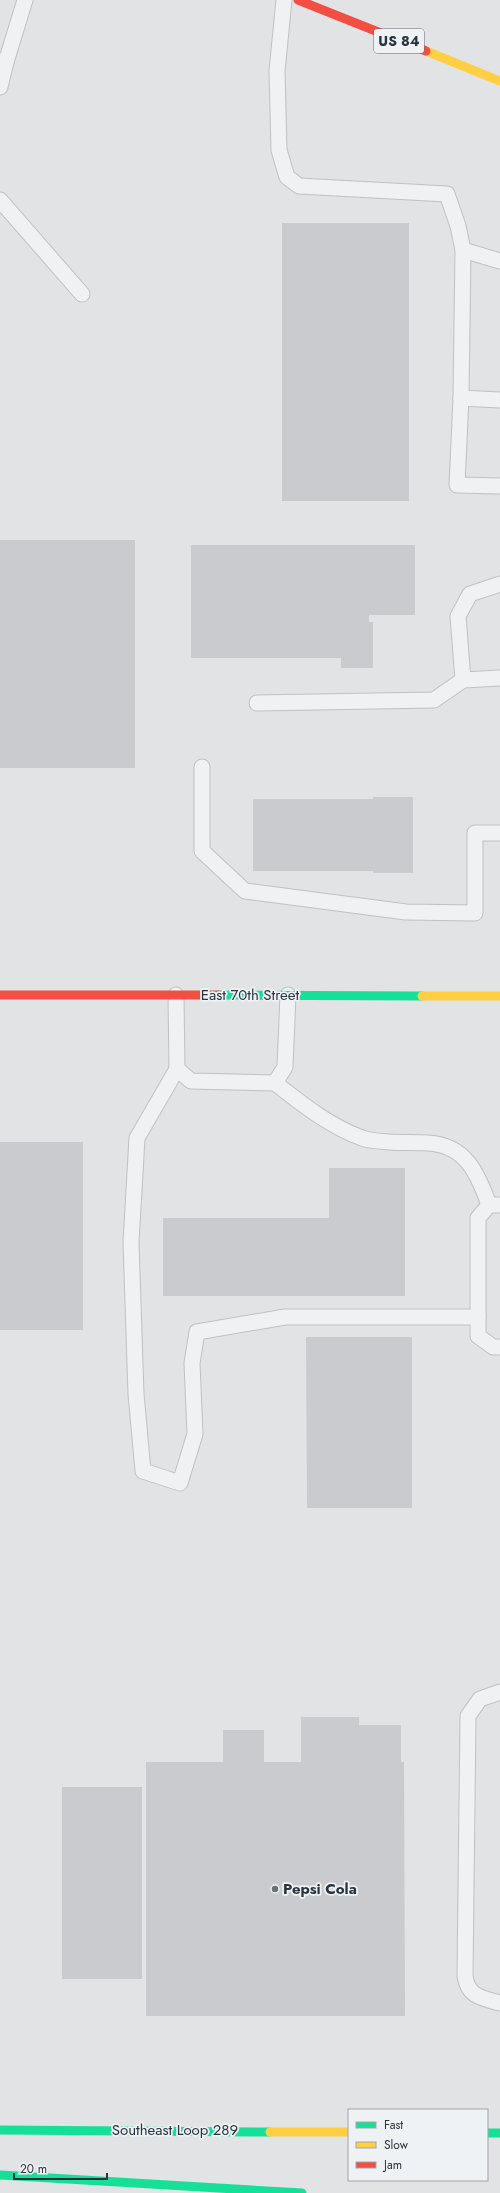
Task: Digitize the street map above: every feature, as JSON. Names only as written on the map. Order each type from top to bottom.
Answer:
[{"type":"main road","name":"US 84","points":[[298,0],[500,82]]},
{"type":"main road","name":"East 70th Street","points":[[0,994],[500,996]]},
{"type":"main road","name":"Southeast Loop 289","points":[[0,2130],[348,2132]]},
{"type":"main road","points":[[488,2133],[500,2133]]},
{"type":"main road","points":[[0,2175],[302,2193]]},
{"type":"lane","points":[[0,87],[3,62],[21,15],[25,0]]},
{"type":"lane","points":[[284,0],[277,71],[279,150],[287,177],[299,186],[448,194],[458,226],[462,250],[461,398],[457,485],[500,486]]},
{"type":"lane","points":[[0,200],[82,294]]},
{"type":"lane","points":[[462,250],[500,261]]},
{"type":"lane","points":[[461,398],[500,400]]},
{"type":"lane","points":[[463,680],[458,616],[470,594],[500,584]]},
{"type":"lane","points":[[257,703],[434,700],[463,680],[500,678]]},
{"type":"lane","points":[[202,767],[202,851],[245,891],[406,912],[475,912],[476,833],[500,833]]},
{"type":"lane","points":[[176,995],[176,1069],[137,1138],[131,1242],[136,1394],[143,1470],[180,1483],[195,1434],[192,1362],[197,1332],[285,1317],[478,1317]]},
{"type":"lane","points":[[275,1083],[285,1067],[288,995]]},
{"type":"lane","points":[[176,1069],[191,1081],[275,1083],[316,1115],[363,1139],[401,1143],[430,1143],[453,1148],[467,1160],[478,1175],[494,1205],[478,1218],[478,1336],[493,1347],[500,1347]]},
{"type":"lane","points":[[500,1692],[480,1699],[468,1716],[465,1976],[466,1987],[478,1998],[500,2003]]},
{"type":"building","points":[[282,223],[409,223],[409,501],[282,501]]},
{"type":"building","points":[[0,540],[135,540],[135,768],[0,768]]},
{"type":"building","points":[[191,545],[415,545],[415,615],[369,615],[369,622],[373,622],[373,668],[341,668],[341,658],[191,658]]},
{"type":"building","points":[[373,797],[413,797],[413,873],[373,873],[373,871],[253,871],[253,799],[373,799]]},
{"type":"building","points":[[0,1142],[83,1142],[83,1330],[0,1330]]},
{"type":"building","points":[[329,1168],[405,1168],[405,1296],[163,1296],[163,1218],[329,1218]]},
{"type":"building","points":[[306,1337],[412,1337],[412,1508],[307,1508]]},
{"type":"building","name":"Pepsi Cola","points":[[301,1717],[359,1717],[359,1725],[401,1725],[401,1762],[404,1762],[405,2016],[146,2016],[146,1762],[223,1762],[223,1730],[264,1730],[264,1762],[301,1762]]},
{"type":"building","points":[[62,1787],[142,1787],[142,1979],[62,1979]]},
{"type":"traffic: fast","points":[[219,995],[422,996]]},
{"type":"traffic: fast","points":[[0,2130],[270,2132]]},
{"type":"traffic: fast","points":[[488,2133],[500,2133]]},
{"type":"traffic: fast","points":[[0,2175],[302,2193]]},
{"type":"traffic: slow","points":[[426,51],[500,81]]},
{"type":"traffic: slow","points":[[422,996],[500,996]]},
{"type":"traffic: slow","points":[[270,2132],[348,2132]]},
{"type":"traffic: jam","points":[[298,0],[426,51]]},
{"type":"traffic: jam","points":[[0,995],[219,995]]},
{"type":"place","name":"Pepsi Cola","points":[[275,1889]]}]
